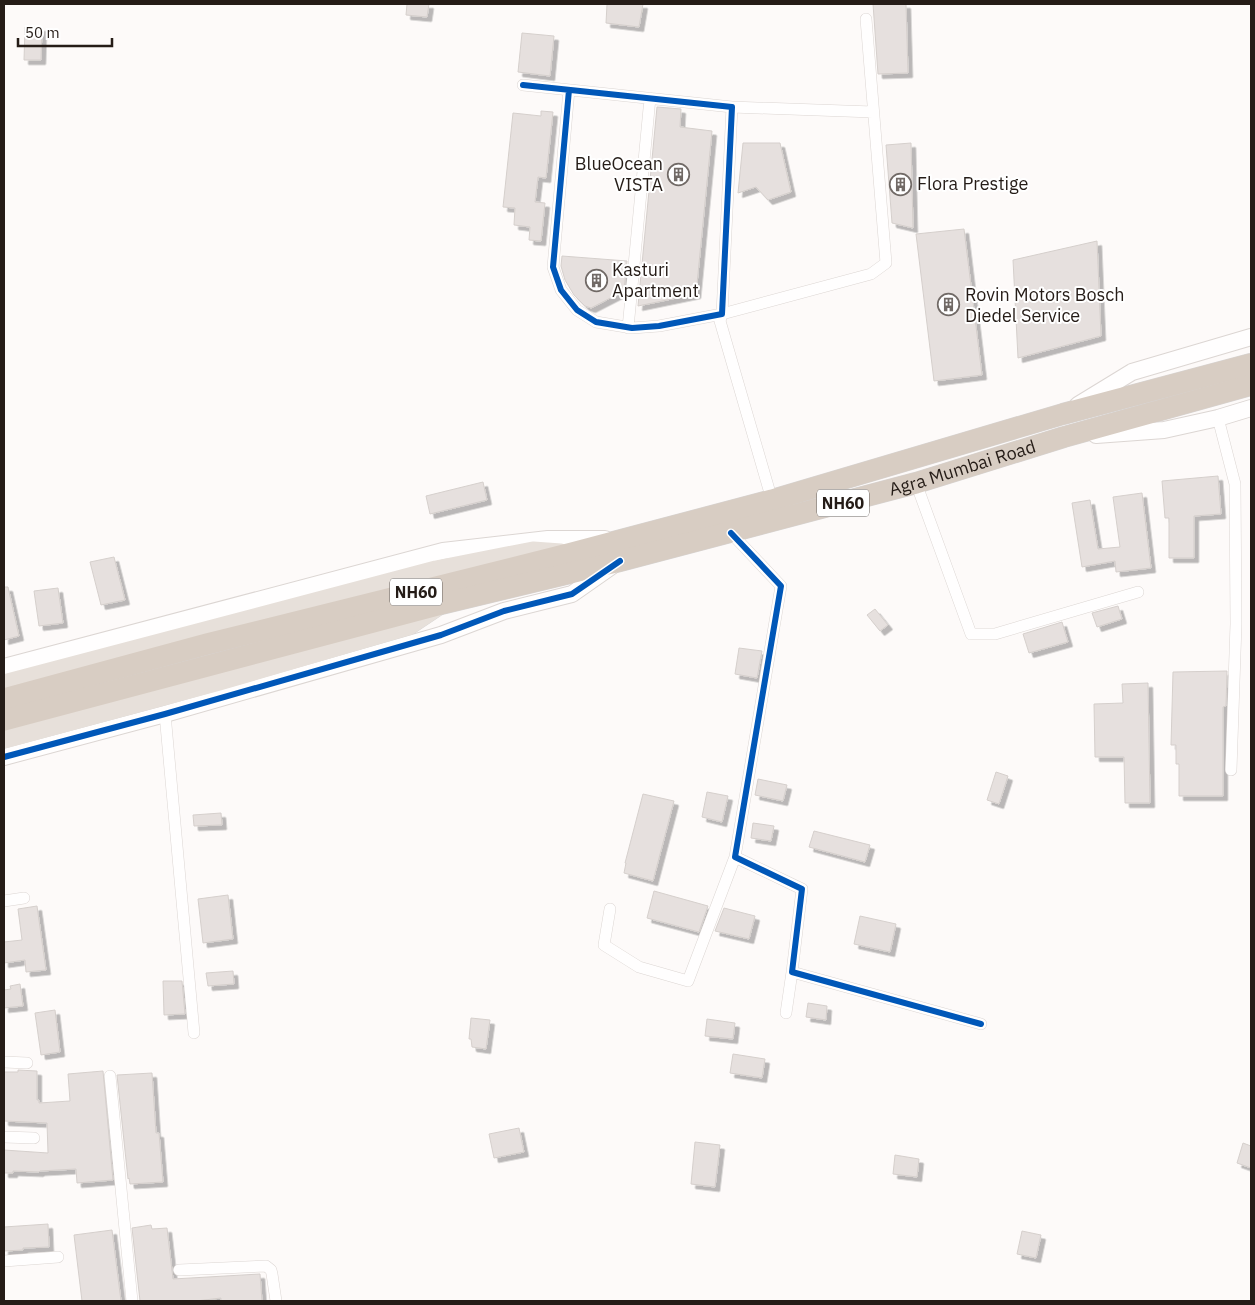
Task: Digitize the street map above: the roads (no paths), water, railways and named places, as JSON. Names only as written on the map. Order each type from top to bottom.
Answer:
[{"type":"highway","name":"Agra Mumbai Road","points":[[625,539],[772,500],[1063,414],[1251,364]]},
{"type":"highway","name":"Agra Mumbai Road","points":[[441,604],[731,533],[916,483],[1064,437],[1251,385]]},
{"type":"highway","name":"NH60","points":[[4,699],[207,644],[625,539]]},
{"type":"highway","name":"NH60","points":[[4,720],[441,604]]},
{"type":"main road","points":[[4,684],[436,570],[533,551],[572,553]]},
{"type":"main road","points":[[4,739],[408,626],[441,604]]},
{"type":"street","points":[[568,90],[553,267],[561,290],[577,310],[596,322],[628,328],[659,326],[722,314],[871,274],[886,263],[866,19]]},
{"type":"street","points":[[522,85],[732,107],[874,112]]},
{"type":"street","points":[[628,328],[650,98]]},
{"type":"street","points":[[732,107],[722,314],[720,321],[772,500]]},
{"type":"street","points":[[1063,414],[1132,372],[1251,337]]},
{"type":"street","points":[[1064,437],[1164,430],[1218,418],[1251,408]]},
{"type":"street","points":[[1218,418],[1235,484],[1236,624],[1231,770]]},
{"type":"street","points":[[916,483],[971,634],[995,634],[1138,592]]},
{"type":"street","points":[[610,909],[604,946],[639,967],[688,980],[735,857],[781,586],[731,533]]},
{"type":"street","points":[[4,667],[443,551],[548,539],[625,539]]},
{"type":"street","points":[[4,756],[165,714],[441,635],[504,611],[572,594],[620,561]]},
{"type":"street","points":[[165,714],[194,1033]]},
{"type":"street","points":[[735,857],[802,889],[786,1013]]},
{"type":"street","points":[[4,901],[24,898]]},
{"type":"street","points":[[792,972],[981,1024]]},
{"type":"street","points":[[4,1062],[27,1063]]},
{"type":"street","points":[[110,1076],[132,1301]]},
{"type":"street","points":[[4,1137],[34,1138]]},
{"type":"street","points":[[4,1260],[58,1257]]},
{"type":"street","points":[[179,1270],[266,1266],[272,1274],[276,1301]]},
{"type":"place","name":"BlueOcean VISTA","points":[[679,174]]},
{"type":"place","name":"Flora Prestige","points":[[901,184]]},
{"type":"place","name":"Kasturi Apartment","points":[[596,280]]},
{"type":"place","name":"Rovin Motors Bosch Diedel Service","points":[[949,305]]}]
